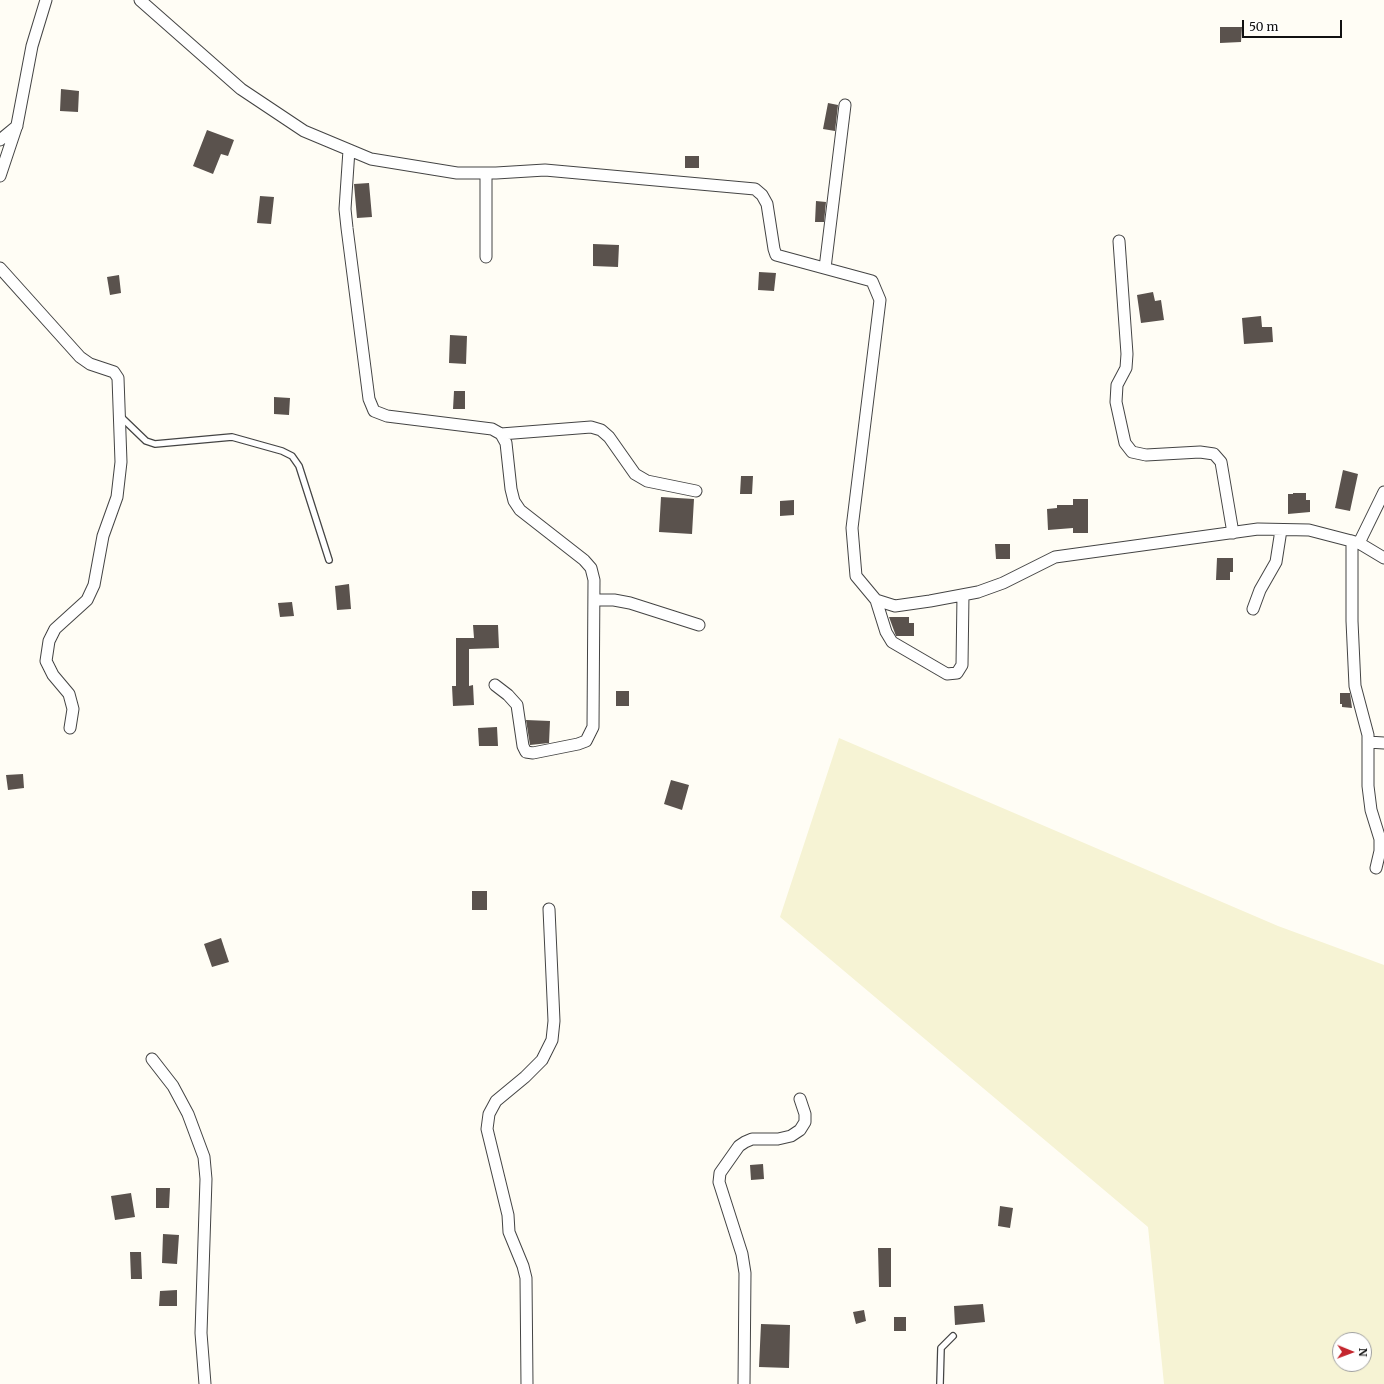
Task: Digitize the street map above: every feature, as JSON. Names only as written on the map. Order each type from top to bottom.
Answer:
[{"type":"street","points":[[0,176],[17,126],[32,46],[46,0]]},
{"type":"street","points":[[140,0],[240,89],[304,131],[371,159],[457,173],[545,170],[755,190],[762,196],[767,204],[776,255],[872,281],[880,300],[852,528],[856,576],[876,600],[892,642],[947,674],[957,673],[962,665],[963,595]]},
{"type":"street","points":[[825,268],[845,105]]},
{"type":"street","points":[[0,140],[17,126]]},
{"type":"street","points":[[349,150],[345,209],[369,399],[374,411],[387,416],[492,429],[501,434],[506,443],[511,489],[514,501],[520,510],[584,560],[591,568],[594,580],[595,600],[593,727],[586,741],[533,753],[526,752],[523,746],[517,705],[508,694],[495,685]]},
{"type":"street","points":[[486,173],[486,258]]},
{"type":"street","points":[[1119,241],[1128,354],[1126,368],[1117,385],[1116,402],[1125,443],[1132,452],[1146,456],[1200,452],[1214,454],[1221,462],[1233,533]]},
{"type":"street","points":[[0,268],[80,357],[90,364],[114,372],[118,378],[121,462],[117,497],[103,536],[94,585],[86,600],[55,628],[49,642],[46,661],[53,676],[69,694],[73,709],[70,728]]},
{"type":"street","points":[[501,434],[591,427],[601,430],[609,437],[635,474],[647,481],[696,491]]},
{"type":"street","points":[[1376,868],[1380,851],[1380,839],[1371,810],[1368,786],[1368,742],[1355,686],[1352,621],[1356,542],[1384,492]]},
{"type":"street","points":[[876,600],[895,606],[963,595],[978,592],[1003,583],[1055,557],[1258,529],[1309,530],[1356,542],[1384,558]]},
{"type":"street","points":[[1253,609],[1260,590],[1276,562],[1281,530]]},
{"type":"street","points":[[595,600],[614,600],[630,603],[699,625]]},
{"type":"street","points":[[1368,742],[1384,743]]},
{"type":"street","points":[[527,1384],[526,1278],[523,1266],[509,1232],[508,1215],[487,1129],[489,1114],[496,1101],[525,1077],[542,1060],[552,1040],[554,1021],[549,909]]},
{"type":"street","points":[[152,1059],[173,1086],[185,1107],[204,1157],[206,1179],[201,1333],[205,1384]]},
{"type":"street","points":[[744,1384],[745,1273],[742,1254],[719,1182],[720,1173],[739,1146],[745,1142],[752,1139],[778,1139],[791,1136],[800,1130],[805,1122],[805,1114],[800,1099]]},
{"type":"lane","points":[[120,416],[146,441],[155,444],[232,437],[282,451],[292,456],[299,466],[329,560]]},
{"type":"lane","points":[[940,1384],[941,1348],[953,1336]]},
{"type":"shaded area","points":[[839,738],[1278,926],[1384,965],[1384,1384],[1164,1384],[1148,1227],[780,917]]},
{"type":"building","points":[[1220,27],[1242,27],[1241,42],[1220,43]]},
{"type":"building","points":[[61,89],[79,91],[78,112],[60,111]]},
{"type":"building","points":[[828,103],[838,105],[835,131],[823,129]]},
{"type":"building","points":[[207,130],[234,140],[228,156],[221,154],[213,174],[193,166]]},
{"type":"building","points":[[685,156],[699,156],[699,168],[685,168]]},
{"type":"building","points":[[369,183],[372,217],[357,218],[354,184]]},
{"type":"building","points":[[260,196],[274,197],[271,224],[257,223]]},
{"type":"building","points":[[816,201],[826,202],[824,222],[815,222]]},
{"type":"building","points":[[593,244],[619,245],[618,267],[593,266]]},
{"type":"building","points":[[759,272],[776,273],[774,291],[758,290]]},
{"type":"building","points":[[119,275],[121,293],[110,295],[107,277]]},
{"type":"building","points":[[1153,292],[1155,301],[1161,300],[1164,320],[1141,323],[1137,295]]},
{"type":"building","points":[[1261,316],[1262,327],[1272,327],[1273,342],[1244,344],[1242,318]]},
{"type":"building","points":[[450,335],[467,336],[466,364],[449,363]]},
{"type":"building","points":[[454,391],[465,391],[465,409],[453,409]]},
{"type":"building","points":[[274,397],[290,398],[289,415],[274,414]]},
{"type":"building","points":[[1343,470],[1358,474],[1350,511],[1335,508]]},
{"type":"building","points":[[741,476],[753,476],[752,494],[740,494]]},
{"type":"building","points":[[1306,493],[1306,500],[1310,500],[1310,512],[1288,514],[1288,494]]},
{"type":"building","points":[[661,497],[694,499],[692,534],[659,532]]},
{"type":"building","points":[[1073,499],[1088,499],[1088,533],[1073,533],[1073,528],[1048,530],[1047,509],[1057,508],[1057,505],[1073,505]]},
{"type":"building","points":[[794,500],[794,515],[780,516],[780,501]]},
{"type":"building","points":[[995,544],[1010,544],[1010,559],[996,559]]},
{"type":"building","points":[[1217,558],[1233,558],[1233,572],[1230,572],[1230,580],[1216,580]]},
{"type":"building","points":[[349,584],[351,609],[337,610],[335,586]]},
{"type":"building","points":[[292,602],[294,616],[280,617],[278,603]]},
{"type":"building","points":[[889,617],[909,617],[909,623],[914,623],[914,636],[896,636]]},
{"type":"building","points":[[473,625],[498,625],[499,648],[469,649],[469,686],[473,685],[474,705],[453,706],[452,686],[456,686],[456,638],[474,638]]},
{"type":"building","points":[[616,691],[629,691],[629,706],[616,706]]},
{"type":"building","points":[[1340,693],[1350,693],[1352,708],[1342,707],[1342,704],[1340,704]]},
{"type":"building","points":[[526,720],[550,721],[549,743],[530,745]]},
{"type":"building","points":[[497,727],[498,746],[479,746],[478,728]]},
{"type":"building","points":[[23,774],[24,788],[8,790],[6,775]]},
{"type":"building","points":[[671,780],[689,785],[682,810],[664,804]]},
{"type":"building","points":[[472,891],[487,891],[487,910],[472,910]]},
{"type":"building","points":[[221,938],[229,962],[212,967],[204,944]]},
{"type":"building","points":[[763,1164],[764,1179],[751,1180],[750,1165]]},
{"type":"building","points":[[156,1188],[170,1188],[169,1208],[156,1208]]},
{"type":"building","points":[[131,1193],[135,1217],[115,1220],[111,1196]]},
{"type":"building","points":[[1000,1206],[1013,1208],[1010,1228],[998,1226]]},
{"type":"building","points":[[163,1234],[179,1235],[177,1264],[162,1263]]},
{"type":"building","points":[[878,1248],[891,1248],[891,1287],[879,1287]]},
{"type":"building","points":[[130,1252],[141,1252],[142,1279],[131,1279]]},
{"type":"building","points":[[177,1290],[177,1306],[159,1306],[160,1291]]},
{"type":"building","points":[[983,1304],[985,1322],[955,1325],[954,1306]]},
{"type":"building","points":[[864,1310],[866,1321],[856,1324],[853,1312]]},
{"type":"building","points":[[894,1317],[906,1317],[906,1331],[894,1331]]},
{"type":"building","points":[[761,1324],[790,1325],[789,1368],[759,1367]]}]
